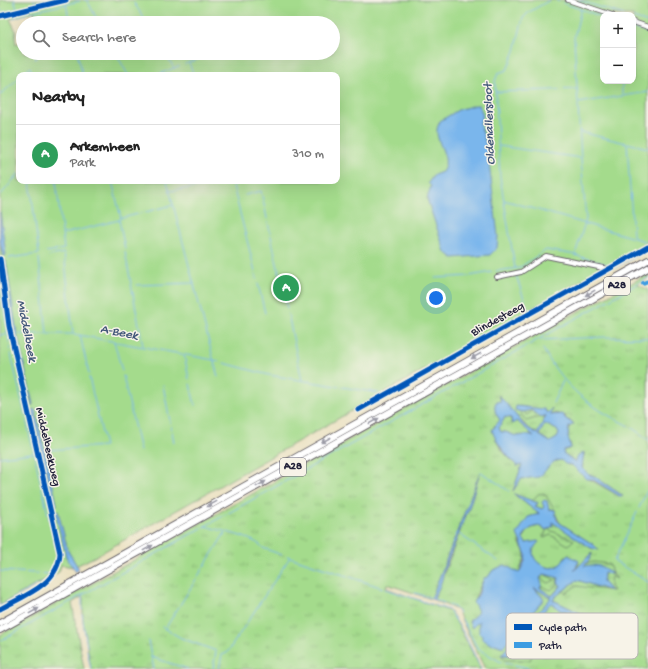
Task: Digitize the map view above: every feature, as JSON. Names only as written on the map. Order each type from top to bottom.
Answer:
[{"type":"highway","name":"A28","points":[[0,623],[648,260]]},
{"type":"highway","name":"A28","points":[[0,630],[648,268]]},
{"type":"street","points":[[0,16],[66,0]]},
{"type":"street","points":[[568,0],[603,12]]},
{"type":"street","points":[[636,23],[648,27]]},
{"type":"street","name":"Blindesteeg","points":[[358,410],[648,247]]},
{"type":"street","points":[[497,277],[521,272],[546,256],[608,270]]},
{"type":"street","name":"Middelbeekweg","points":[[0,259],[9,326],[60,553],[57,569],[47,582],[0,609]]},
{"type":"green space","points":[[0,0],[648,0],[648,243],[96,556],[74,567],[61,565],[59,572],[0,605]]},
{"type":"green space","points":[[648,274],[648,278],[637,284],[648,290],[648,669],[485,669],[457,610],[434,600],[469,508],[478,479],[431,599],[387,584],[386,588],[451,612],[481,669],[91,669],[83,621],[83,596],[72,603],[84,669],[0,669],[0,635],[568,317]],"holes":[[[498,396],[527,426],[538,434],[546,416],[541,418],[531,410],[522,412],[515,410],[520,406],[546,411],[547,413],[552,408],[550,415],[555,413],[565,416],[566,419],[573,422],[569,427],[568,433],[568,439],[571,445],[569,449],[562,451],[563,453],[576,462],[585,453],[582,460],[582,468],[589,475],[594,476],[622,495],[621,497],[582,475],[572,465],[568,465],[561,460],[549,465],[541,475],[521,479],[513,491],[522,465],[517,466],[508,457],[495,438],[494,432],[494,426],[499,423],[500,420],[495,412],[501,400]],[[515,495],[555,513],[560,523],[594,545],[597,549],[591,548],[553,522],[552,527],[546,530],[539,526],[529,529],[523,539],[526,543],[538,543],[533,548],[533,554],[536,560],[548,567],[555,567],[561,564],[565,556],[579,563],[575,571],[591,553],[584,567],[588,583],[577,580],[553,600],[580,613],[638,613],[638,659],[506,659],[506,644],[503,647],[495,644],[479,624],[479,621],[472,628],[469,622],[478,611],[474,601],[484,578],[488,577],[493,570],[505,566],[519,573],[525,558],[519,542],[528,517],[539,514]]]},
{"type":"green space","points":[[531,410],[540,417],[526,421],[520,412],[524,411],[526,415],[530,413]]},
{"type":"green space","points":[[505,417],[511,418],[511,423],[517,421],[534,436],[517,436],[501,432],[499,428]]},
{"type":"green space","points":[[545,424],[557,430],[559,434],[557,438],[550,442],[539,435]]},
{"type":"green space","points":[[544,493],[555,510],[549,509],[547,503],[542,509],[535,506],[538,504],[531,502],[538,494]]},
{"type":"green space","points":[[547,529],[574,540],[568,545],[551,535],[543,538]]},
{"type":"green space","points":[[594,562],[609,564],[612,573],[617,579],[611,576],[610,586],[613,591],[576,586],[566,593],[563,591],[577,580],[610,590],[603,582],[604,573],[611,574],[584,567],[586,563]]},
{"type":"green space","points":[[544,574],[559,578],[558,583],[561,585],[552,596],[540,588],[540,576]]},
{"type":"green space","points":[[546,575],[556,576],[558,584],[551,590],[541,586],[540,576],[544,581],[549,583],[555,580]]},
{"type":"green space","points":[[534,588],[550,597],[550,600],[538,613],[532,613],[544,599]]},
{"type":"green space","points":[[551,603],[561,611],[573,613],[543,613]]},
{"type":"green space","points":[[502,656],[506,656],[506,659],[530,659],[504,660]]},
{"type":"water","points":[[479,105],[483,115],[480,123],[487,147],[498,236],[497,248],[490,255],[453,258],[445,252],[427,199],[431,186],[428,183],[434,175],[442,172],[445,167],[445,156],[437,135],[437,129],[440,121],[458,110]]},
{"type":"water","points":[[0,212],[6,255],[3,257],[0,240]]},
{"type":"water","points":[[4,260],[6,261],[17,334],[33,404],[32,406],[14,332]]},
{"type":"water","points":[[499,395],[524,425],[537,434],[546,415],[541,418],[531,410],[522,412],[515,410],[516,406],[544,409],[547,413],[552,408],[550,415],[562,414],[566,419],[574,424],[569,427],[568,437],[571,448],[564,450],[563,453],[575,462],[577,457],[584,452],[582,468],[589,475],[594,476],[623,496],[621,497],[592,479],[586,479],[572,465],[565,464],[561,460],[551,464],[539,477],[521,479],[513,491],[522,465],[517,466],[506,454],[499,445],[492,430],[500,420],[496,414],[495,407],[496,402],[501,401]],"holes":[[[505,417],[511,418],[512,424],[517,421],[534,436],[517,436],[501,432],[499,428]],[[545,424],[557,430],[559,434],[557,438],[550,442],[539,435]]]},
{"type":"water","points":[[32,410],[35,410],[55,495],[57,505],[55,507]]},
{"type":"water","points":[[480,472],[469,508],[444,570],[440,585],[434,600],[431,599]]},
{"type":"water","points":[[514,494],[538,503],[535,506],[542,509],[544,507],[542,502],[544,500],[547,501],[549,509],[555,510],[557,520],[560,523],[594,545],[599,550],[591,548],[552,522],[553,526],[546,530],[539,526],[529,530],[524,536],[523,539],[526,543],[539,542],[534,548],[533,553],[538,563],[543,566],[554,568],[559,565],[568,555],[579,561],[574,571],[592,553],[590,559],[584,566],[599,566],[612,574],[604,573],[603,582],[611,591],[577,580],[553,600],[580,613],[561,611],[551,603],[543,613],[537,613],[550,599],[550,597],[534,588],[544,599],[532,613],[506,613],[506,643],[503,647],[495,644],[492,645],[482,639],[482,636],[479,633],[479,621],[472,628],[469,622],[478,612],[473,602],[478,595],[484,578],[488,577],[493,570],[505,565],[519,573],[525,561],[526,555],[517,534],[528,517],[539,514]],"holes":[[[544,574],[559,578],[558,582],[561,586],[552,596],[540,588],[542,584],[540,578]]]},
{"type":"water","points":[[56,510],[58,511],[68,551],[79,569],[76,572],[66,557]]},
{"type":"water","points":[[506,649],[506,655],[501,655]]},
{"type":"waterway","points":[[6,12],[17,9],[14,0]]},
{"type":"waterway","points":[[29,6],[35,3],[34,0]]},
{"type":"waterway","points":[[35,3],[50,0]]},
{"type":"waterway","points":[[87,0],[95,16]]},
{"type":"waterway","name":"Oldenallersloot","points":[[515,268],[500,177],[495,81],[498,73],[507,70],[515,51],[523,18],[529,12],[550,0]]},
{"type":"waterway","points":[[578,0],[615,12]]},
{"type":"waterway","points":[[30,12],[80,1]]},
{"type":"waterway","points":[[66,3],[68,16]]},
{"type":"waterway","points":[[134,3],[142,16]]},
{"type":"waterway","points":[[563,3],[600,16]]},
{"type":"waterway","points":[[17,9],[26,7]]},
{"type":"waterway","points":[[0,9],[3,12]]},
{"type":"waterway","points":[[581,9],[574,38],[578,103],[622,96]]},
{"type":"waterway","points":[[19,16],[28,13]]},
{"type":"waterway","points":[[636,19],[648,23]]},
{"type":"waterway","points":[[636,29],[648,33]]},
{"type":"waterway","points":[[79,60],[82,72]]},
{"type":"waterway","points":[[120,60],[126,72]]},
{"type":"waterway","points":[[169,60],[174,68]]},
{"type":"waterway","points":[[185,64],[196,60]]},
{"type":"waterway","points":[[189,63],[193,72]]},
{"type":"waterway","points":[[164,72],[179,66]]},
{"type":"waterway","points":[[24,72],[30,67],[32,72]]},
{"type":"waterway","points":[[0,95],[16,81]]},
{"type":"waterway","points":[[622,84],[622,96],[648,92]]},
{"type":"waterway","points":[[496,92],[577,89]]},
{"type":"waterway","points":[[499,146],[581,158],[578,104]]},
{"type":"waterway","points":[[580,132],[626,143]]},
{"type":"waterway","points":[[648,148],[627,143],[633,235],[634,238],[648,242]]},
{"type":"waterway","points":[[575,255],[586,219],[581,158]]},
{"type":"waterway","points":[[0,196],[16,177]]},
{"type":"waterway","points":[[9,258],[39,254],[30,184]]},
{"type":"waterway","points":[[46,252],[64,249],[56,184]]},
{"type":"waterway","points":[[113,184],[121,218],[119,220],[125,249]]},
{"type":"waterway","points":[[168,184],[218,377]]},
{"type":"waterway","points":[[170,191],[218,184]]},
{"type":"waterway","points":[[233,184],[257,279]]},
{"type":"waterway","points":[[245,195],[261,191],[287,309]]},
{"type":"waterway","points":[[504,200],[634,238]]},
{"type":"waterway","points":[[122,218],[173,205]]},
{"type":"waterway","points":[[63,234],[119,220]]},
{"type":"waterway","points":[[496,271],[519,268],[546,250],[571,254],[609,265]]},
{"type":"waterway","points":[[615,268],[648,250]]},
{"type":"waterway","points":[[125,252],[143,346]]},
{"type":"waterway","points":[[49,256],[64,253],[73,333]]},
{"type":"waterway","points":[[39,258],[47,333]]},
{"type":"waterway","points":[[435,278],[469,276],[492,272]]},
{"type":"waterway","name":"Oldenallersloot","points":[[516,275],[528,311]]},
{"type":"waterway","points":[[0,641],[648,278]]},
{"type":"waterway","points":[[0,281],[11,354],[57,553],[55,565]]},
{"type":"waterway","points":[[137,285],[194,283]]},
{"type":"waterway","points":[[258,284],[265,313]]},
{"type":"waterway","points":[[288,314],[302,380]]},
{"type":"waterway","name":"A-Beek","points":[[0,335],[7,334]]},
{"type":"waterway","name":"A-Beek","points":[[16,334],[73,334],[219,361]]},
{"type":"waterway","points":[[80,335],[89,374]]},
{"type":"waterway","points":[[540,340],[604,337],[648,338]]},
{"type":"waterway","points":[[114,341],[122,371]]},
{"type":"waterway","name":"Oldenallersloot","points":[[543,349],[558,372],[584,399],[641,434],[648,440]]},
{"type":"waterway","points":[[184,354],[189,379]]},
{"type":"waterway","name":"A-Beek","points":[[224,363],[269,375],[379,393]]},
{"type":"waterway","points":[[123,376],[140,451]]},
{"type":"waterway","points":[[47,450],[105,446],[89,377]]},
{"type":"waterway","points":[[553,403],[563,381]]},
{"type":"waterway","points":[[190,384],[195,405]]},
{"type":"waterway","points":[[163,385],[174,442]]},
{"type":"waterway","points":[[0,457],[33,453]]},
{"type":"waterway","points":[[481,472],[509,491]]},
{"type":"waterway","points":[[639,508],[648,489]]},
{"type":"waterway","points":[[637,512],[614,561],[648,582]]},
{"type":"waterway","points":[[205,526],[253,541],[263,548],[282,555]]},
{"type":"waterway","points":[[165,629],[225,533]]},
{"type":"waterway","points":[[459,534],[498,561]]},
{"type":"waterway","points":[[219,669],[222,655],[227,653],[290,557],[287,556]]},
{"type":"waterway","points":[[290,557],[449,610],[465,635],[481,669]]},
{"type":"waterway","points":[[0,571],[50,574]]},
{"type":"waterway","points":[[0,606],[43,582]]},
{"type":"waterway","points":[[415,593],[431,598]]},
{"type":"waterway","points":[[82,596],[82,610]]},
{"type":"waterway","points":[[434,599],[454,607],[459,613]]},
{"type":"waterway","points":[[82,614],[87,647]]},
{"type":"waterway","points":[[462,619],[478,649],[501,662],[533,669]]},
{"type":"waterway","points":[[162,627],[181,638],[216,651],[213,669]]},
{"type":"waterway","points":[[148,641],[154,669]]},
{"type":"waterway","points":[[87,650],[91,669]]},
{"type":"waterway","points":[[151,657],[188,669]]},
{"type":"marked path","points":[[648,281],[643,283],[648,286]]},
{"type":"cycle path","points":[[0,16],[66,0]]},
{"type":"cycle path","points":[[358,410],[648,247]]},
{"type":"cycle path","points":[[0,259],[9,326],[60,553],[58,564],[54,573],[47,581],[29,594],[0,609]]},
{"type":"place","name":"Arkemheen","points":[[286,288]]},
{"type":"water label","name":"Middelbeek","points":[[26,331]]}]
